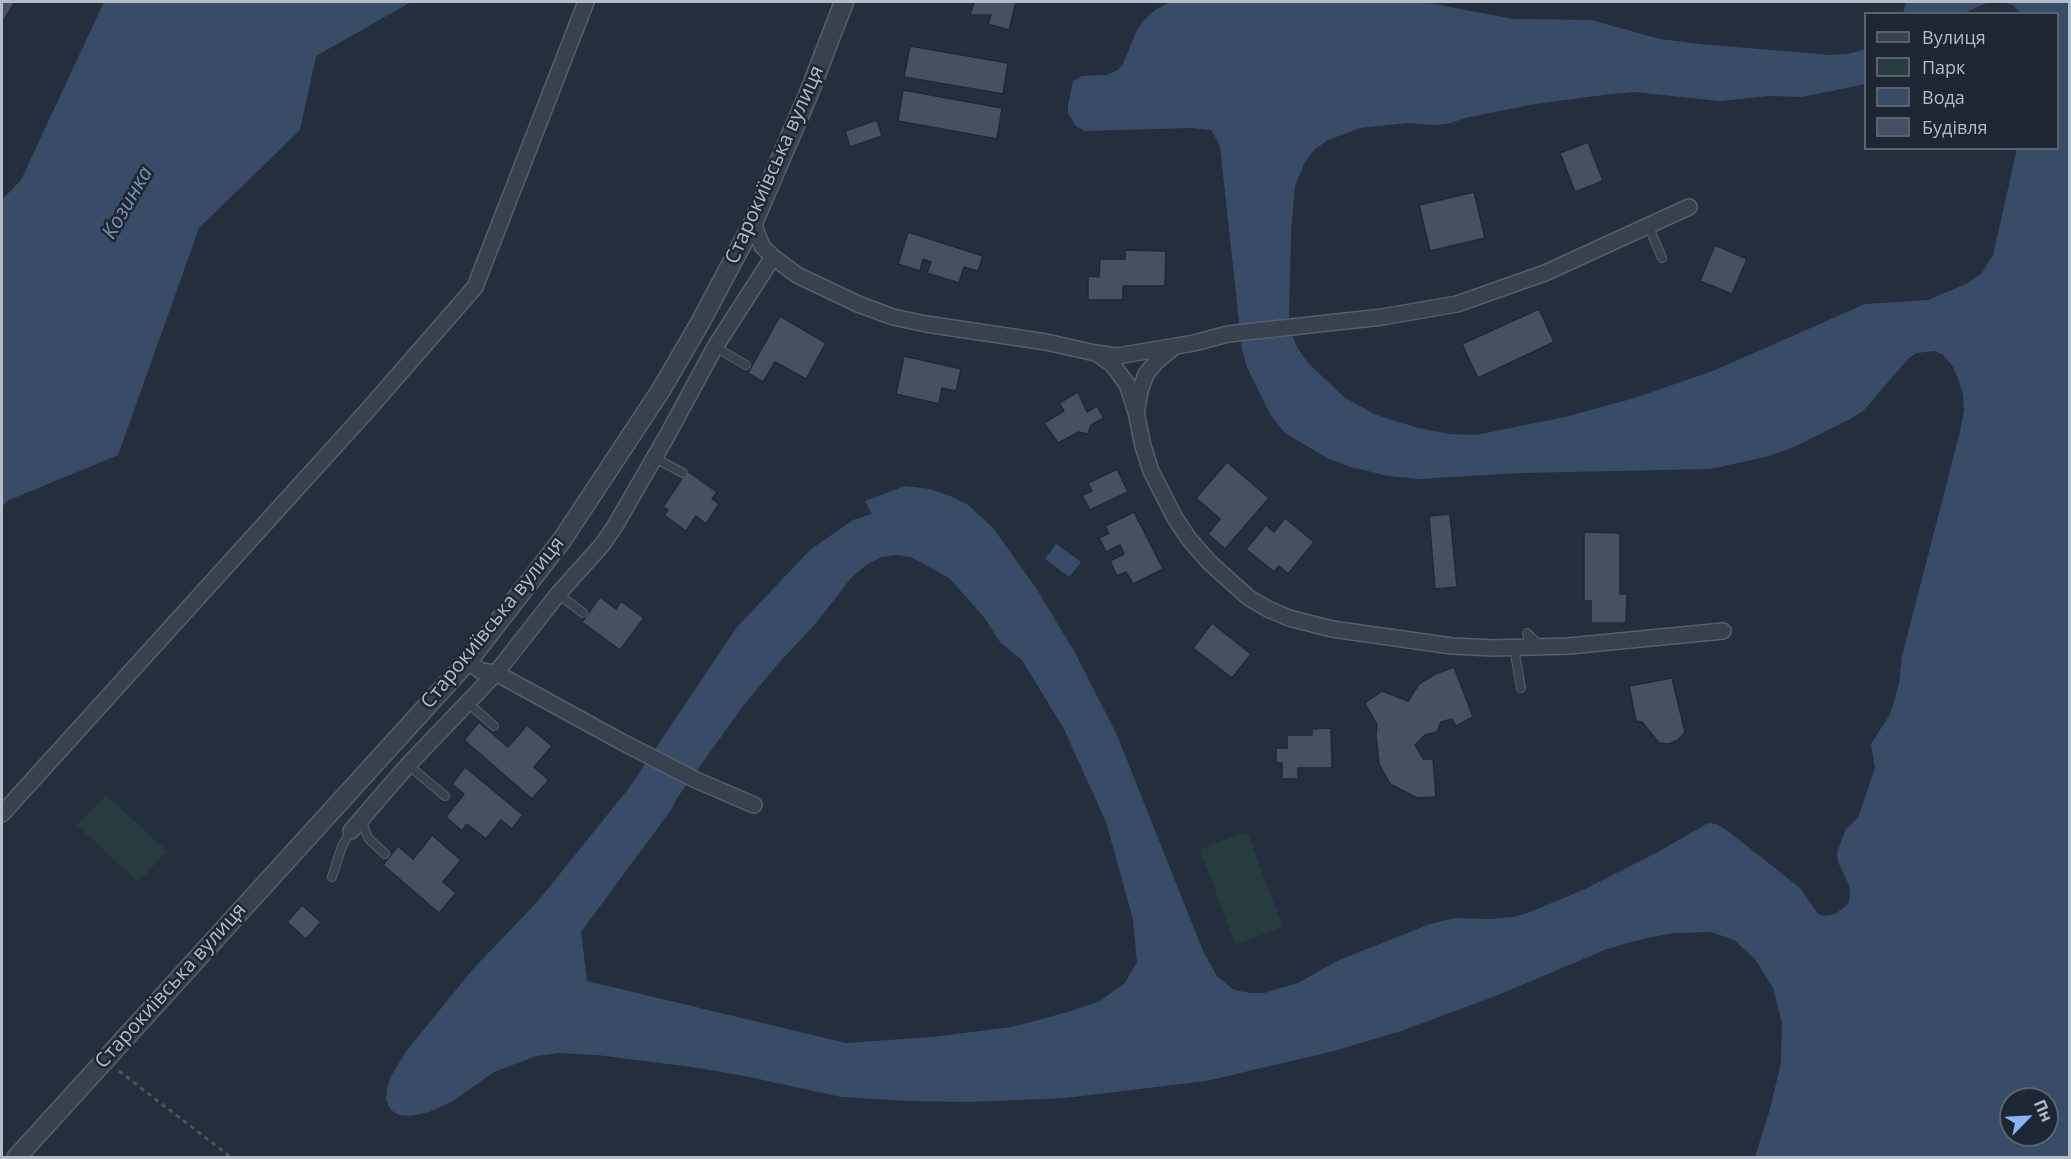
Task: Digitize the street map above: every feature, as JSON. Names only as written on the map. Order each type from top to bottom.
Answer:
[{"type":"street","points":[[2,814],[359,420],[475,287],[586,2]]},
{"type":"street","name":"Старокиївська вулиця","points":[[15,1158],[468,661],[562,540],[635,430],[700,323],[753,224],[809,93],[844,2]]},
{"type":"street","points":[[753,224],[762,246],[797,275],[858,304],[892,317],[1067,345],[1117,356],[1174,347],[1228,334],[1425,311],[1457,304],[1545,273],[1689,207]]},
{"type":"street","points":[[356,825],[408,765],[495,673],[558,594],[608,537],[715,346],[773,257]]},
{"type":"street","points":[[1067,345],[1094,353],[1112,364],[1127,384],[1137,412],[1143,446],[1151,471],[1175,518],[1209,562],[1249,598],[1289,618],[1332,629],[1452,646],[1514,648],[1533,645],[1616,643],[1723,631]]},
{"type":"street","points":[[1137,412],[1140,391],[1146,374],[1174,347]]},
{"type":"street","points":[[468,661],[480,670],[495,673],[622,742],[754,805]]},
{"type":"lane","points":[[1649,227],[1662,258]]},
{"type":"lane","points":[[715,346],[746,365]]},
{"type":"lane","points":[[653,458],[683,473]]},
{"type":"lane","points":[[558,594],[583,613]]},
{"type":"lane","points":[[1514,648],[1521,688]]},
{"type":"lane","points":[[467,702],[494,726]]},
{"type":"lane","points":[[408,765],[445,796]]},
{"type":"lane","points":[[332,877],[342,846],[356,825],[385,854]]},
{"type":"path","points":[[103,1059],[232,1158]]},
{"type":"green space","points":[[106,795],[167,851],[138,882],[77,825]]},
{"type":"green space","points":[[1247,832],[1283,927],[1235,945],[1200,849]]},
{"type":"water","name":"Козинка","points":[[104,2],[411,2],[316,56],[300,130],[199,228],[118,455],[7,501],[2,507],[2,200],[21,180]]},
{"type":"water","points":[[1170,2],[1424,2],[1513,19],[1591,20],[1660,39],[1700,44],[1830,55],[1848,54],[1864,49],[1864,84],[1802,97],[1768,96],[1720,101],[1634,92],[1611,94],[1535,104],[1451,123],[1435,125],[1408,123],[1360,128],[1328,140],[1315,149],[1305,162],[1295,186],[1291,233],[1289,315],[1291,333],[1298,349],[1308,363],[1344,397],[1374,414],[1418,428],[1450,434],[1476,435],[1565,417],[1631,399],[1713,371],[1865,304],[1928,300],[1966,284],[1981,274],[1993,255],[2017,150],[2059,150],[2059,12],[2019,12],[2014,6],[2003,2],[2069,2],[2069,1157],[1755,1157],[1781,1063],[1782,1023],[1773,988],[1755,959],[1734,940],[1711,932],[1675,933],[1607,949],[1493,997],[1401,1031],[1334,1051],[1206,1081],[1065,1098],[969,1102],[910,1101],[841,1097],[692,1067],[597,1055],[560,1053],[536,1056],[494,1072],[453,1101],[429,1112],[410,1116],[399,1115],[391,1110],[386,1100],[387,1088],[391,1076],[407,1050],[474,968],[538,901],[629,788],[737,627],[810,550],[853,520],[872,514],[865,501],[905,486],[930,489],[968,505],[993,528],[1036,588],[1074,651],[1117,735],[1203,951],[1217,976],[1234,990],[1264,993],[1298,983],[1337,961],[1430,924],[1455,918],[1514,917],[1530,912],[1585,889],[1658,852],[1708,823],[1716,824],[1728,831],[1800,888],[1818,914],[1826,916],[1835,914],[1849,902],[1850,887],[1838,862],[1837,852],[1846,829],[1858,818],[1875,768],[1871,744],[1889,716],[1894,702],[1899,684],[1902,656],[1960,432],[1964,411],[1963,395],[1952,365],[1943,355],[1935,351],[1916,353],[1908,359],[1864,410],[1852,418],[1792,448],[1765,457],[1710,469],[1520,473],[1419,479],[1389,476],[1350,467],[1327,458],[1285,433],[1271,416],[1247,367],[1242,349],[1220,146],[1211,130],[1192,128],[1085,131],[1076,126],[1068,113],[1073,81],[1082,76],[1107,75],[1118,70],[1123,64],[1143,21],[1155,10]],"holes":[[[897,555],[911,557],[949,578],[984,617],[1000,642],[1022,660],[1064,729],[1106,822],[1133,919],[1137,962],[1125,983],[1100,1001],[1012,1027],[932,1037],[846,1043],[587,981],[581,932],[671,810],[677,798],[743,706],[816,623],[851,578],[866,565],[881,557]]]},
{"type":"water","points":[[1906,2],[1989,2],[1966,12],[1903,12]]},
{"type":"water","points":[[1056,544],[1081,562],[1069,577],[1045,559]]},
{"type":"building","points":[[2,2],[15,2],[4,20],[2,19]]},
{"type":"building","points":[[974,2],[1016,2],[1009,30],[988,24],[991,15],[970,15]]},
{"type":"building","points":[[910,46],[1008,63],[1003,94],[904,77]]},
{"type":"building","points":[[903,90],[1002,108],[997,139],[898,121]]},
{"type":"building","points":[[877,120],[882,136],[850,147],[845,131]]},
{"type":"building","points":[[1588,142],[1603,181],[1575,192],[1560,153]]},
{"type":"building","points":[[1474,192],[1485,238],[1430,251],[1419,205]]},
{"type":"building","points":[[908,232],[983,256],[978,271],[964,267],[959,283],[927,273],[931,262],[923,259],[920,271],[898,264]]},
{"type":"building","points":[[1715,245],[1747,259],[1732,294],[1700,281]]},
{"type":"building","points":[[1125,250],[1166,251],[1165,286],[1123,286],[1123,300],[1088,300],[1088,276],[1099,277],[1100,259],[1125,259]]},
{"type":"building","points":[[1539,309],[1554,342],[1478,378],[1462,344]]},
{"type":"building","points":[[780,316],[826,343],[806,379],[775,362],[763,382],[748,373]]},
{"type":"building","points":[[904,356],[961,369],[956,391],[942,388],[939,404],[896,394]]},
{"type":"building","points":[[1078,392],[1087,412],[1097,406],[1104,418],[1091,425],[1088,434],[1079,432],[1058,443],[1044,423],[1064,411],[1059,403]]},
{"type":"building","points":[[1227,462],[1269,498],[1225,549],[1208,534],[1220,519],[1196,498]]},
{"type":"building","points":[[1117,469],[1128,492],[1090,510],[1082,495],[1092,491],[1088,483]]},
{"type":"building","points":[[687,471],[717,492],[712,499],[719,504],[706,524],[696,516],[686,531],[664,515],[668,510],[663,507]]},
{"type":"building","points":[[1134,512],[1163,569],[1133,584],[1126,572],[1117,576],[1110,561],[1124,554],[1120,545],[1106,552],[1099,538],[1109,533],[1105,526]]},
{"type":"building","points":[[1450,514],[1457,587],[1435,589],[1429,516]]},
{"type":"building","points":[[1285,518],[1314,542],[1288,574],[1279,566],[1274,572],[1246,549],[1266,525],[1274,532]]},
{"type":"building","points":[[1584,532],[1620,533],[1620,594],[1627,594],[1626,623],[1591,623],[1591,601],[1584,601]]},
{"type":"building","points":[[600,597],[616,609],[621,601],[644,618],[620,650],[582,622]]},
{"type":"building","points":[[1212,623],[1251,654],[1232,678],[1193,648]]},
{"type":"building","points":[[1454,667],[1473,717],[1456,726],[1452,719],[1441,722],[1437,732],[1425,735],[1415,745],[1423,759],[1433,759],[1436,797],[1417,798],[1390,784],[1379,764],[1377,725],[1365,703],[1382,691],[1408,701],[1419,684],[1435,674]]},
{"type":"building","points":[[1672,678],[1685,732],[1678,740],[1669,744],[1659,743],[1642,722],[1636,721],[1629,686]]},
{"type":"building","points":[[479,722],[508,747],[527,725],[552,746],[534,767],[549,780],[532,799],[464,740]]},
{"type":"building","points":[[1331,728],[1332,768],[1298,768],[1298,779],[1282,779],[1282,763],[1276,763],[1276,748],[1287,748],[1287,735],[1312,735],[1312,729]]},
{"type":"building","points":[[465,767],[523,815],[512,829],[501,820],[486,839],[467,824],[462,831],[446,817],[464,794],[452,784]]},
{"type":"building","points":[[432,835],[461,860],[443,882],[456,893],[439,913],[383,865],[398,846],[413,859]]},
{"type":"building","points":[[302,905],[321,922],[306,939],[287,922]]}]
